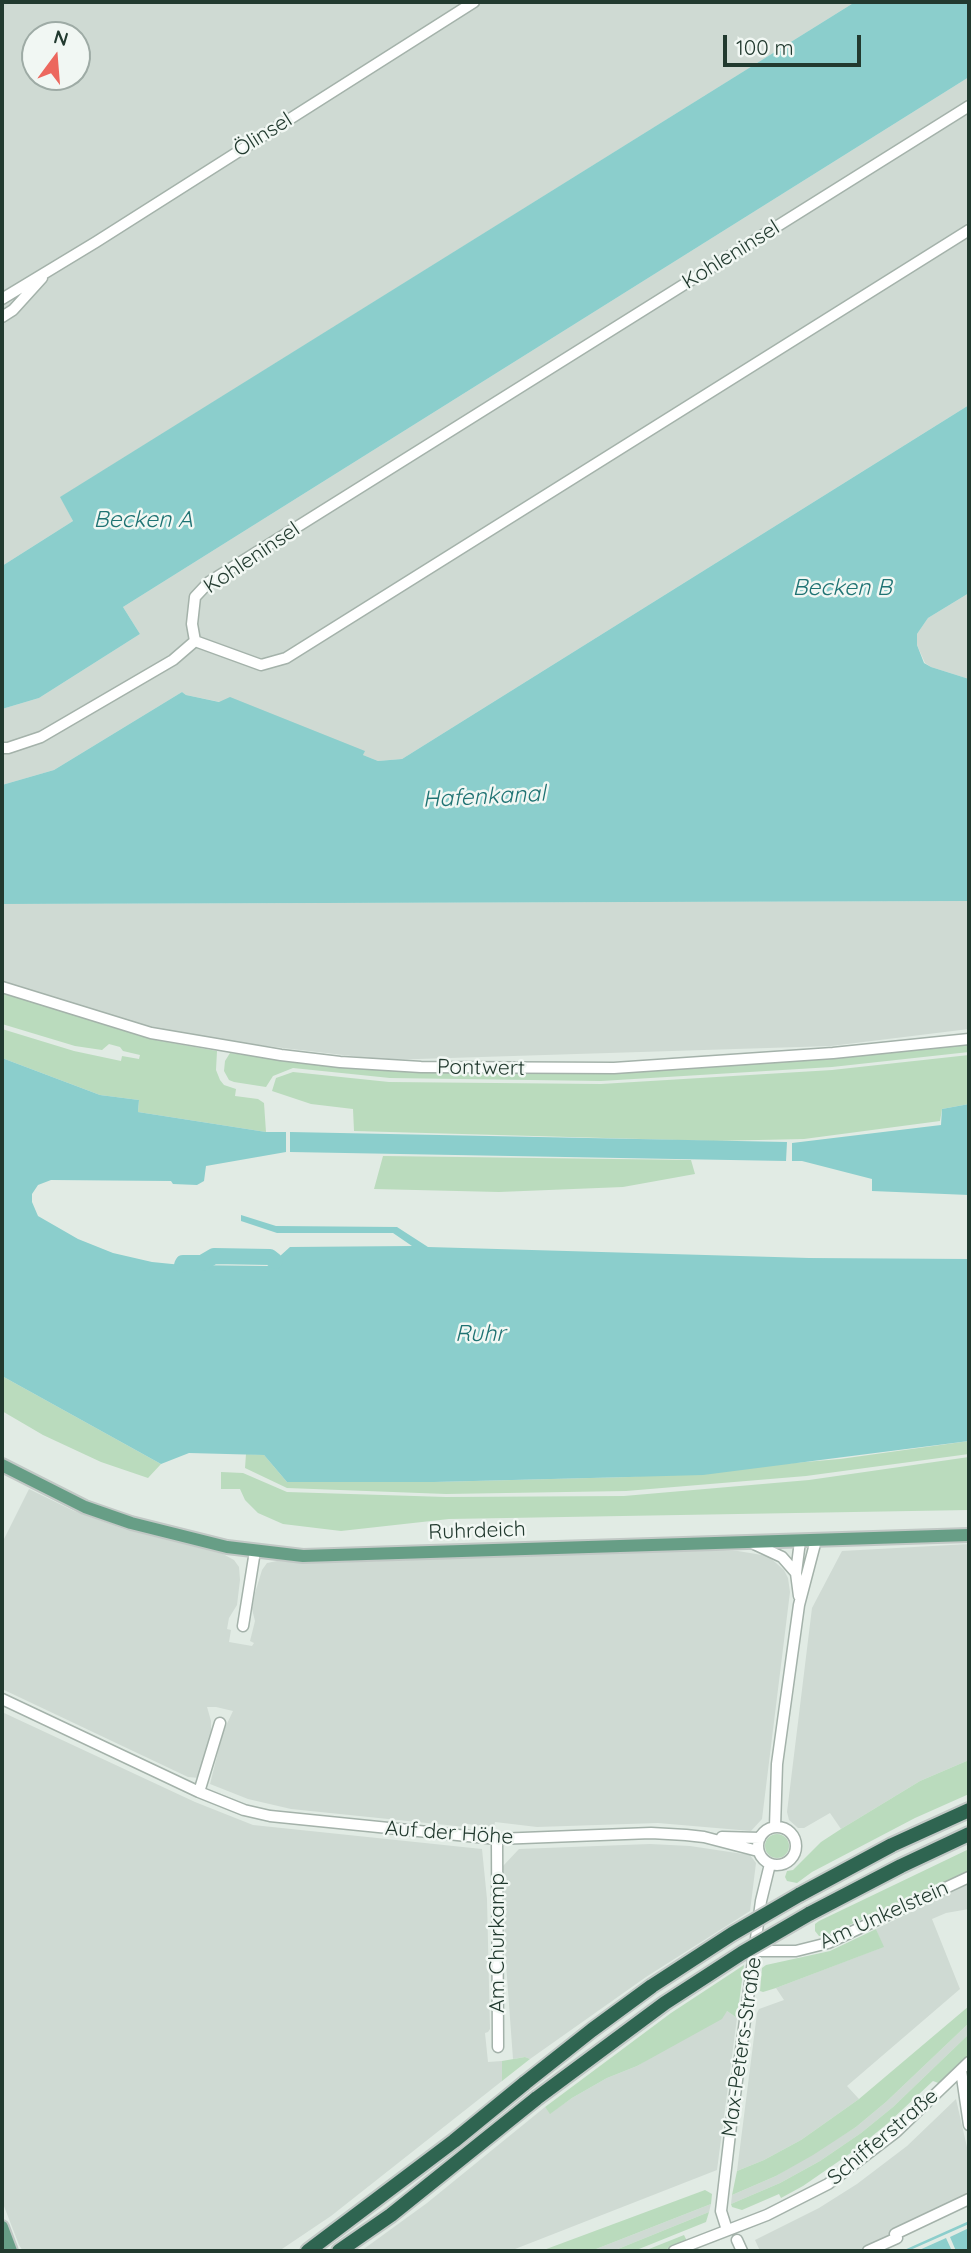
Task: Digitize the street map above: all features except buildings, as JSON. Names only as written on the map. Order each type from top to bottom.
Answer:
[{"type":"highway","points":[[308,2251],[652,1986],[732,1934],[799,1895],[892,1845],[969,1810]]},
{"type":"highway","points":[[340,2251],[391,2215],[537,2098],[665,2003],[742,1953],[810,1914],[901,1866],[969,1835]]},
{"type":"main road","name":"Ruhrdeich","points":[[2,1465],[85,1507],[131,1523],[218,1545],[303,1556],[969,1535]]},
{"type":"main road","points":[[2,2227],[8,2250]]},
{"type":"street","name":"Ölinsel","points":[[2,299],[474,2]]},
{"type":"street","name":"Kohleninsel","points":[[195,641],[192,624],[195,597],[209,582],[969,106]]},
{"type":"street","points":[[2,748],[41,737],[173,660],[195,641],[261,665],[286,658],[969,230]]},
{"type":"street","name":"Ölinsel","points":[[2,317],[13,310],[52,268]]},
{"type":"street","name":"Pontwert","points":[[2,987],[151,1033],[281,1055],[408,1066],[614,1068],[820,1054],[969,1040]]},
{"type":"street","points":[[775,1827],[777,1764],[800,1600],[816,1540]]},
{"type":"street","points":[[800,1541],[796,1573],[800,1600]]},
{"type":"street","points":[[751,1543],[782,1558],[796,1573]]},
{"type":"street","points":[[243,1626],[255,1551]]},
{"type":"street","name":"Auf der Höhe","points":[[2,1699],[244,1810],[282,1818],[497,1839],[651,1833],[760,1838]]},
{"type":"street","points":[[200,1791],[220,1723]]},
{"type":"street","points":[[775,1827],[790,1833],[795,1841],[795,1850],[789,1861],[777,1865],[763,1859],[758,1851],[760,1838],[775,1827]]},
{"type":"street","name":"Auf der Höhe","points":[[704,1837],[758,1851]]},
{"type":"street","name":"Am Churkamp","points":[[497,1839],[498,2047]]},
{"type":"street","name":"Max-Peters-Straße","points":[[727,2230],[721,2211],[761,1901],[770,1864]]},
{"type":"street","name":"Am Unkelstein","points":[[755,1951],[796,1951],[828,1943],[969,1877]]},
{"type":"street","name":"Schifferstraße","points":[[674,2251],[767,2216],[828,2184],[881,2144],[964,2070]]},
{"type":"street","name":"Schifferstraße","points":[[964,2070],[969,2124]]},
{"type":"street","points":[[868,2251],[897,2238],[895,2234],[969,2199]]},
{"type":"street","points":[[737,2240],[742,2251]]},
{"type":"shaded area","points":[[2,2],[855,2],[61,497],[73,521],[2,566]]},
{"type":"shaded area","points":[[969,77],[969,405],[402,759],[378,761],[363,755],[364,751],[220,702],[182,692],[54,770],[2,785],[2,709],[39,698],[140,634],[123,607]]},
{"type":"shaded area","points":[[969,593],[969,679],[925,663],[917,645],[917,634],[928,618]]},
{"type":"shaded area","points":[[969,901],[969,1029],[831,1046],[386,1060],[223,1041],[152,1028],[2,981],[2,904]]},
{"type":"shaded area","points":[[29,1489],[74,1511],[127,1530],[223,1554],[234,1560],[239,1567],[240,1580],[237,1605],[229,1618],[227,1629],[231,1630],[229,1642],[252,1646],[254,1643],[250,1641],[255,1621],[252,1609],[255,1593],[262,1570],[267,1563],[277,1561],[321,1563],[714,1550],[768,1556],[784,1570],[790,1592],[762,1819],[751,1831],[658,1823],[537,1827],[495,1822],[494,1827],[467,1824],[466,1827],[291,1809],[248,1799],[210,1784],[223,1732],[233,1711],[216,1707],[207,1707],[211,1721],[211,1737],[199,1778],[188,1777],[2,1689],[2,1539]]},
{"type":"shaded area","points":[[969,1544],[969,1760],[920,1781],[841,1829],[830,1813],[804,1828],[798,1828],[789,1820],[787,1812],[812,1608],[842,1551]]},
{"type":"shaded area","points":[[2,1712],[195,1802],[253,1825],[482,1849],[487,1899],[490,2029],[485,2033],[488,2062],[502,2061],[502,2081],[331,2216],[279,2251],[23,2251],[2,2201]]},
{"type":"shaded area","points":[[650,1844],[690,1846],[750,1855],[756,1863],[750,1911],[646,1977],[530,2059],[513,2059],[505,1950],[503,1866],[519,1849]]},
{"type":"shaded area","points":[[969,1884],[969,1909],[946,1913],[932,1919],[960,1989],[847,2086],[859,2099],[801,2140],[737,2171],[759,2009],[784,2000],[776,1988],[883,1947],[876,1929]]},
{"type":"shaded area","points":[[727,2011],[737,2018],[717,2170],[510,2251],[361,2251],[427,2203],[545,2107],[550,2113],[607,2078],[637,2066]]},
{"type":"shaded area","points":[[969,2023],[969,2034],[893,2107],[861,2133],[820,2161],[780,2183],[731,2204],[732,2195],[776,2176],[856,2127]]},
{"type":"shaded area","points":[[956,2099],[969,2156],[969,2195],[864,2251],[760,2251],[755,2240],[819,2208],[857,2184],[907,2146]]},
{"type":"shaded area","points":[[711,2204],[709,2212],[613,2251],[591,2251]]},
{"type":"green space","points":[[2,993],[150,1039],[217,1051],[216,1070],[224,1085],[236,1089],[235,1096],[258,1099],[264,1103],[266,1132],[138,1112],[139,1100],[100,1095],[2,1058],[2,1029],[74,1051],[121,1061],[122,1056],[139,1059],[140,1055],[109,1044],[102,1050],[75,1046],[2,1024]]},
{"type":"green space","points":[[969,1044],[969,1052],[832,1067],[601,1081],[390,1078],[293,1068],[273,1076],[266,1087],[234,1082],[229,1080],[224,1071],[225,1061],[230,1053],[340,1067],[421,1072],[615,1073],[834,1058]]},
{"type":"green space","points":[[969,1055],[969,1104],[942,1109],[940,1121],[804,1139],[713,1141],[354,1131],[353,1109],[311,1104],[272,1091],[276,1078],[293,1072],[389,1082],[601,1084],[832,1070]]},
{"type":"green space","points":[[383,1156],[691,1160],[695,1174],[623,1187],[499,1192],[374,1189]]},
{"type":"green space","points":[[2,1376],[161,1464],[148,1478],[101,1462],[43,1435],[2,1411]]},
{"type":"green space","points":[[969,1441],[969,1454],[806,1476],[626,1491],[446,1494],[287,1488],[245,1468],[246,1454],[264,1455],[287,1482],[434,1482],[629,1477],[840,1459]]},
{"type":"green space","points":[[969,1457],[969,1510],[449,1519],[341,1531],[283,1524],[258,1513],[245,1500],[240,1489],[221,1489],[221,1472],[243,1473],[287,1492],[446,1497],[624,1496],[809,1480]]},
{"type":"green space","points":[[969,1760],[969,1794],[915,1818],[812,1872],[797,1883],[787,1881],[787,1871],[793,1870],[821,1842],[920,1781]]},
{"type":"green space","points":[[777,1834],[786,1837],[789,1846],[786,1855],[777,1858],[768,1855],[765,1846],[768,1837]]},
{"type":"green space","points":[[969,1849],[969,1871],[825,1936],[819,1936],[815,1931],[815,1924],[819,1921]]},
{"type":"green space","points":[[876,1929],[884,1947],[776,1988],[760,1991],[762,1968],[766,1965],[830,1951]]},
{"type":"green space","points":[[744,1965],[737,2018],[727,2011],[722,2019],[637,2066],[607,2078],[550,2114],[545,2107],[671,2013]]},
{"type":"green space","points":[[969,2006],[969,2023],[856,2127],[776,2176],[732,2195],[737,2171],[801,2140],[859,2099]]},
{"type":"green space","points":[[969,2034],[969,2057],[941,2084],[933,2081],[855,2150],[781,2198],[779,2194],[742,2210],[732,2207],[731,2204],[780,2183],[820,2161],[861,2133],[893,2107]]},
{"type":"green space","points":[[525,2057],[530,2059],[502,2081],[502,2061]]},
{"type":"green space","points":[[705,2190],[712,2194],[711,2204],[591,2251],[541,2251]]},
{"type":"green space","points":[[709,2212],[706,2222],[634,2251],[613,2251]]},
{"type":"green space","points":[[684,2235],[687,2241],[662,2251],[644,2251]]},
{"type":"water","name":"Becken A","points":[[855,2],[969,2],[969,77],[123,607],[140,634],[39,698],[2,709],[2,566],[73,521],[60,497]]},
{"type":"water","points":[[969,405],[969,593],[928,618],[917,634],[917,645],[924,663],[969,679],[969,901],[2,904],[2,785],[54,770],[182,692],[219,702],[230,697],[365,751],[363,755],[378,761],[402,759]]},
{"type":"water","name":"Ruhr","points":[[2,1058],[100,1095],[139,1100],[138,1112],[266,1132],[286,1132],[286,1152],[206,1166],[204,1181],[197,1185],[173,1184],[171,1181],[51,1180],[38,1185],[32,1194],[32,1202],[38,1216],[78,1239],[113,1253],[152,1262],[269,1266],[290,1247],[412,1246],[393,1233],[277,1233],[241,1221],[241,1215],[276,1226],[397,1227],[428,1247],[809,1258],[969,1259],[969,1441],[703,1475],[434,1482],[287,1482],[264,1455],[189,1453],[161,1464],[2,1376]]},
{"type":"water","points":[[969,1104],[969,1195],[872,1191],[872,1179],[802,1161],[792,1161],[792,1143],[941,1125],[942,1109]]},
{"type":"water","points":[[290,1132],[787,1142],[786,1161],[290,1152]]},
{"type":"water","points":[[969,2221],[969,2251],[902,2251]]},
{"type":"pier","points":[[969,2224],[969,2228],[950,2237],[956,2251],[952,2251],[946,2238],[917,2251],[908,2251]]},
{"type":"waterway","points":[[182,1265],[202,1263],[214,1256],[270,1257],[275,1261]]},
{"type":"water label","name":"Becken B","points":[[842,588]]},
{"type":"water label","name":"Hafenkanal","points":[[484,797]]}]
